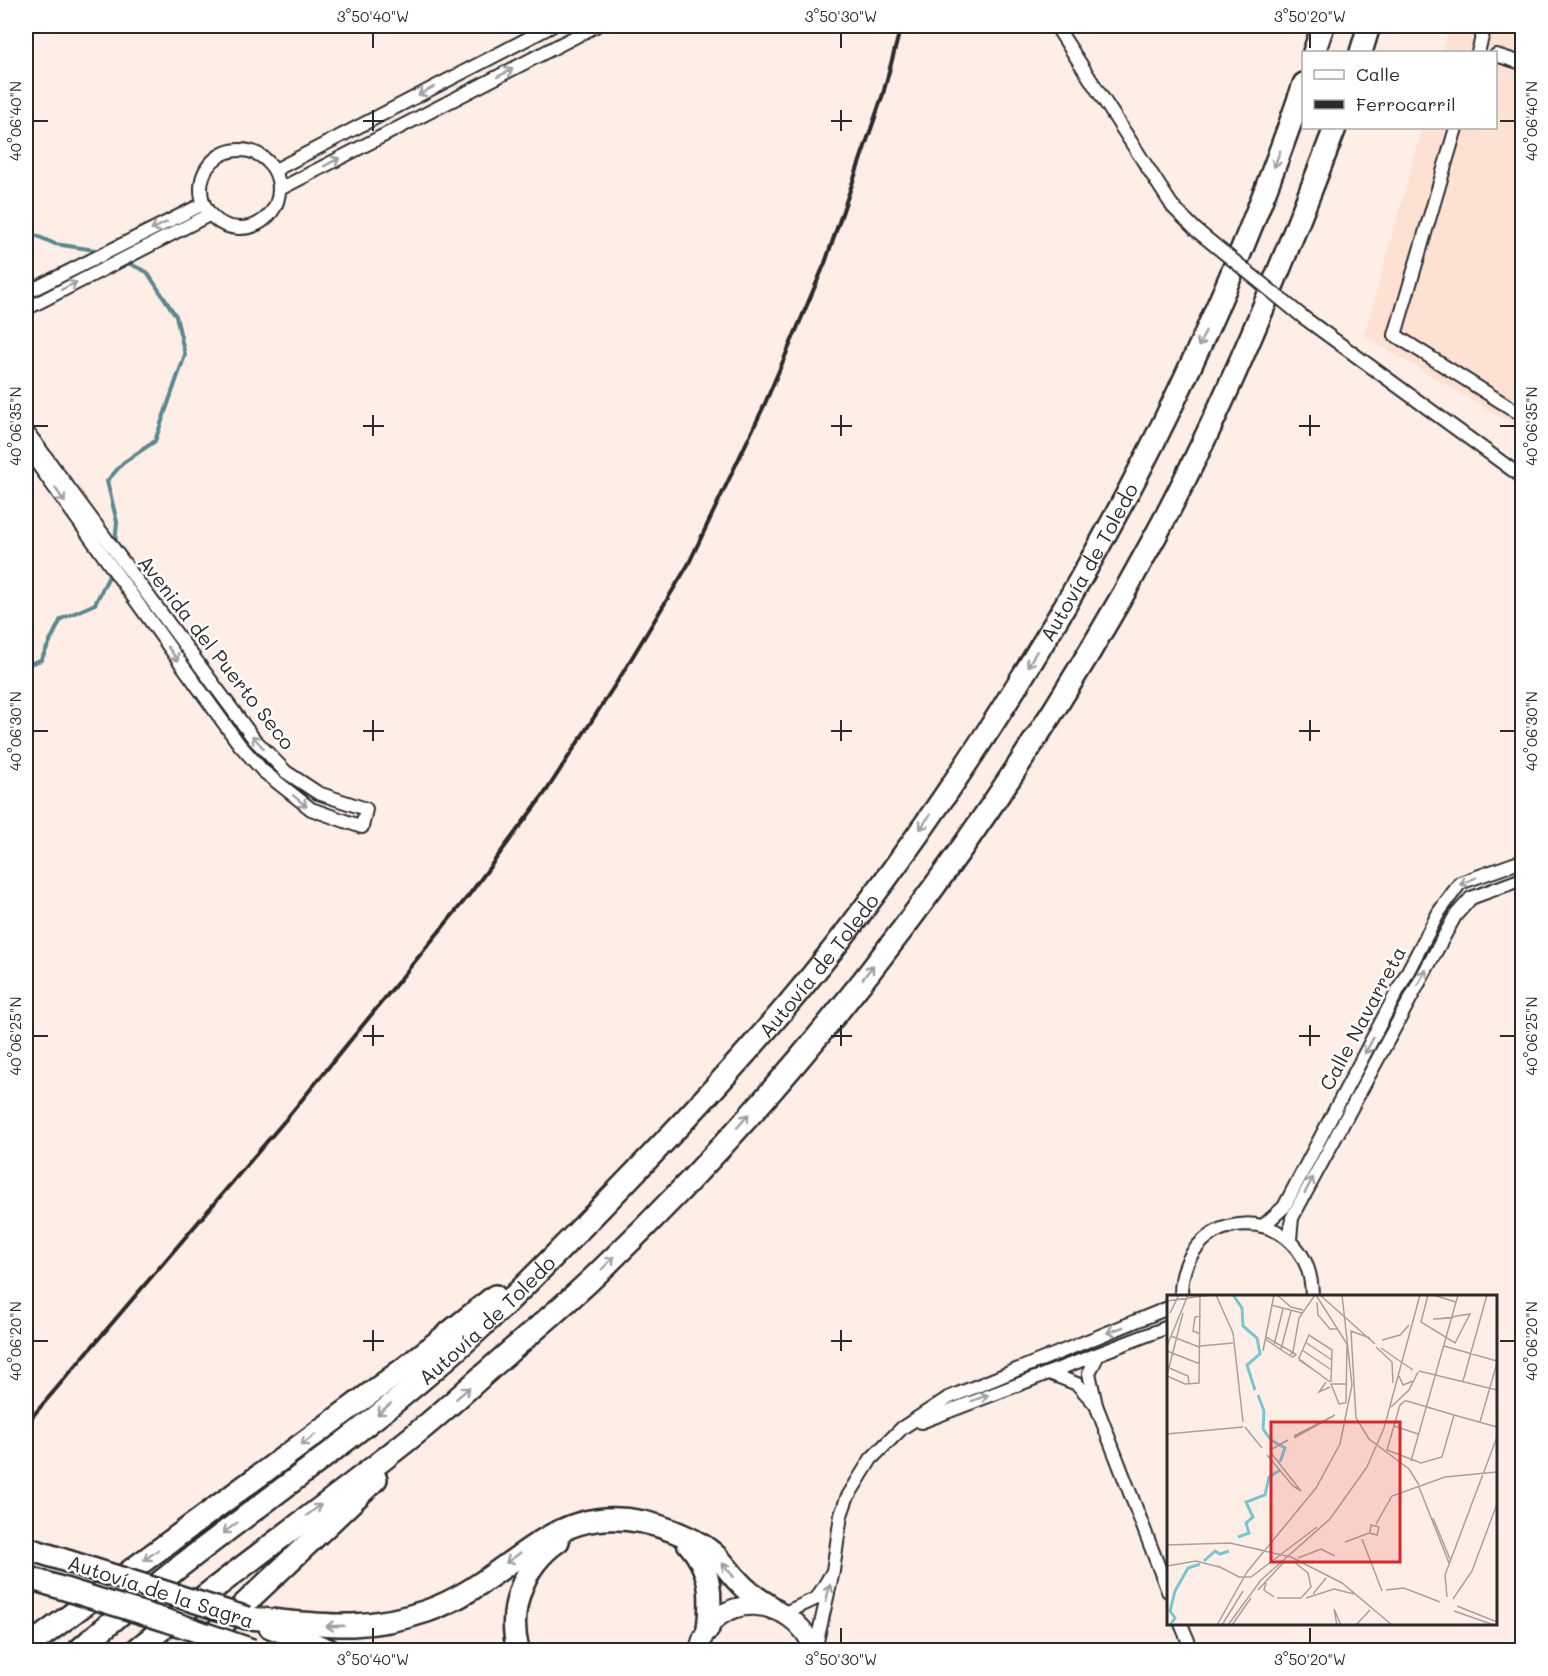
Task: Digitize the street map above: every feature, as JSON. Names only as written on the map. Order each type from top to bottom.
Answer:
[{"type":"highway","points":[[1314,51],[1323,26]]},
{"type":"highway","points":[[1361,51],[1369,26]]},
{"type":"highway","name":"Autovía de Toledo","points":[[80,1650],[179,1567],[439,1366],[553,1258],[699,1107],[852,925],[999,714],[1110,529],[1182,386],[1246,241],[1302,89]]},
{"type":"highway","name":"Autovía de Toledo","points":[[136,1650],[213,1587],[419,1431],[596,1276],[708,1161],[838,1013],[940,877],[1035,740],[1156,536],[1234,377],[1302,215],[1335,129]]},
{"type":"highway","points":[[26,1648],[406,1367],[522,1274],[553,1258]]},
{"type":"highway","points":[[196,1650],[408,1449],[419,1431]]},
{"type":"highway","points":[[283,1626],[359,1625],[397,1620],[429,1610],[463,1593],[537,1541],[557,1530],[584,1523],[626,1520],[652,1524],[682,1535],[716,1556],[738,1582],[779,1610]]},
{"type":"highway","points":[[518,1650],[514,1614],[520,1590],[530,1568],[546,1549],[584,1523]]},
{"type":"highway","points":[[682,1535],[694,1549],[710,1581],[712,1600],[708,1629]]},
{"type":"highway","name":"Autovía de la Sagra","points":[[26,1548],[247,1618],[283,1626]]},
{"type":"highway","name":"Autovía de la Sagra","points":[[26,1577],[252,1650]]},
{"type":"highway","points":[[283,1626],[328,1650]]},
{"type":"main road","points":[[699,1650],[708,1629],[721,1617],[737,1609],[755,1605],[779,1610],[799,1623],[815,1650]]},
{"type":"street","points":[[275,170],[552,26]]},
{"type":"street","points":[[280,189],[596,26]]},
{"type":"street","points":[[1056,26],[1173,207],[1196,230],[1303,317],[1522,477]]},
{"type":"street","points":[[1482,51],[1485,26]]},
{"type":"street","points":[[1497,55],[1522,63]]},
{"type":"street","points":[[1456,129],[1395,335],[1522,414]]},
{"type":"street","points":[[243,150],[256,153],[275,170],[280,189],[275,207],[267,218],[257,225],[231,228],[206,210],[200,191],[201,177],[217,156],[230,151],[243,150]]},
{"type":"street","points":[[26,293],[115,248],[206,210]]},
{"type":"street","points":[[26,309],[112,265],[206,210]]},
{"type":"street","name":"Avenida del Puerto Seco","points":[[26,430],[255,739],[286,772],[318,793],[366,809],[362,827],[311,809],[255,762],[239,744],[26,448]]},
{"type":"street","name":"Calle Navarreta","points":[[1263,1226],[1284,1206],[1439,912],[1453,892],[1460,883],[1522,861]]},
{"type":"street","name":"Calle Navarreta","points":[[1290,1239],[1292,1218],[1455,916],[1471,898],[1522,879]]},
{"type":"street","points":[[1180,1295],[1183,1273],[1192,1252],[1207,1236],[1227,1226],[1249,1223],[1263,1226],[1290,1239],[1304,1257],[1311,1277],[1311,1295]]},
{"type":"street","points":[[815,1650],[833,1571],[841,1515],[847,1498],[871,1459],[889,1440],[918,1416],[948,1398],[1167,1308]]},
{"type":"street","points":[[889,1440],[943,1411],[1167,1327]]},
{"type":"street","points":[[1099,1354],[1089,1373],[1096,1406],[1167,1588]]},
{"type":"street","points":[[1049,1373],[1077,1384],[1096,1406]]},
{"type":"street","points":[[779,1610],[817,1598],[833,1571]]},
{"type":"street","points":[[1182,1625],[1192,1650]]},
{"type":"shaded area","points":[[1450,26],[1522,26],[1522,430],[1364,336],[1422,129],[1497,129],[1497,51],[1442,51]]},
{"type":"waterway","points":[[26,231],[55,244],[102,251]]},
{"type":"waterway","points":[[115,544],[117,522],[107,481],[123,463],[155,441],[185,355],[176,316],[147,272],[126,262]]},
{"type":"waterway","points":[[26,665],[41,660],[61,619],[95,604],[111,572]]},
{"type":"railway","points":[[26,1424],[287,1118],[469,895],[547,790],[622,674],[688,565],[763,408],[825,263],[883,94],[901,26]]}]
